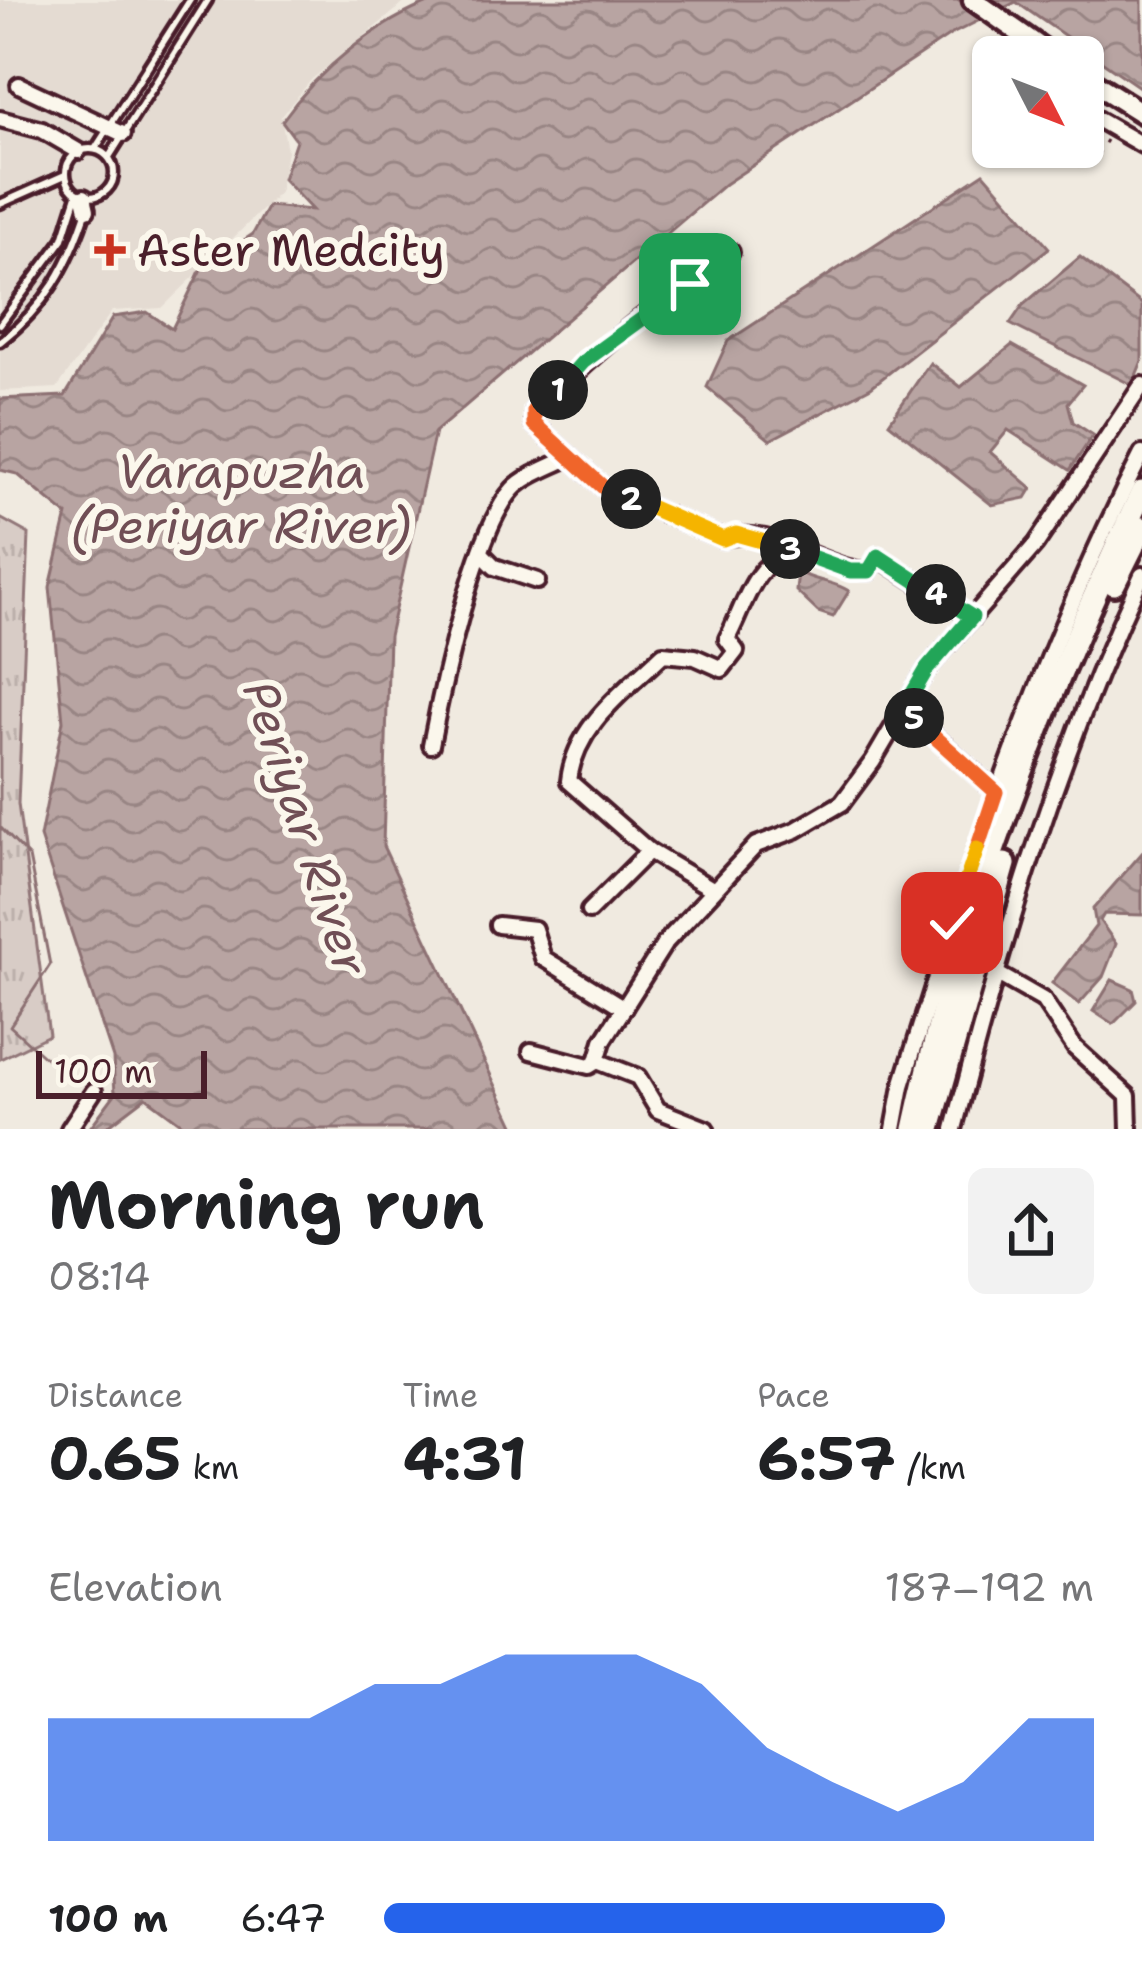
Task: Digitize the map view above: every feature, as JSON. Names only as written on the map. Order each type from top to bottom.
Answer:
[{"type":"highway","points":[[930,1129],[989,963],[1040,762],[1142,491]]},
{"type":"highway","points":[[914,1129],[960,925],[1025,763],[1104,588],[1142,528]]},
{"type":"main road","points":[[973,0],[1024,36]]},
{"type":"main road","points":[[1104,89],[1142,113]]},
{"type":"street","points":[[19,86],[116,130]]},
{"type":"street","points":[[0,119],[42,130],[87,150]]},
{"type":"street","points":[[1104,123],[1142,145]]},
{"type":"street","points":[[731,252],[718,263],[717,276],[690,284],[583,362],[534,410],[534,424],[558,440],[603,487],[723,539],[736,534],[850,571],[869,571],[878,556],[972,617]]},
{"type":"street","points":[[531,1051],[589,1066],[598,1061],[664,943],[756,845],[796,830],[842,802],[927,669],[1036,544],[1142,385]]},
{"type":"street","points":[[894,1129],[960,925],[996,792],[1065,614],[1142,454]]},
{"type":"street","points":[[431,745],[446,663],[496,515],[515,486],[570,457]]},
{"type":"street","points":[[714,890],[649,851],[569,781],[571,760],[619,693],[663,655],[695,657],[722,669],[736,651],[727,640],[754,579],[768,559],[793,550]]},
{"type":"street","points":[[483,555],[495,567],[537,581]]},
{"type":"street","points":[[954,1129],[989,963],[1063,757],[1142,575]]},
{"type":"street","points":[[904,708],[996,792]]},
{"type":"street","points":[[589,911],[649,851]]},
{"type":"street","points":[[498,925],[534,929],[543,958],[624,1008]]},
{"type":"street","points":[[989,963],[1043,1000],[1075,1048],[1128,1096],[1129,1129]]},
{"type":"street","points":[[598,1061],[638,1077],[658,1109],[706,1129]]},
{"type":"street","points":[[69,1129],[94,1091]]},
{"type":"lane","points":[[0,324],[63,239],[85,200],[112,183],[109,158],[116,130],[190,0]]},
{"type":"lane","points":[[0,204],[65,175],[87,150],[116,130],[208,0]]},
{"type":"lane","points":[[87,150],[109,158]]},
{"type":"lane","points":[[65,175],[85,200]]},
{"type":"lane","points":[[0,342],[51,292],[71,258],[85,200]]},
{"type":"path","points":[[1104,142],[1112,128]]},
{"type":"shaded area","name":"Aster Medcity","points":[[0,0],[408,0],[312,79],[281,116],[287,151],[279,193],[162,308],[112,311],[57,388],[0,391]]},
{"type":"green space","points":[[0,518],[29,534],[18,804],[49,1035],[0,1059]]},
{"type":"water","name":"Varapuzha (Periyar River)","points":[[436,0],[1142,0],[1142,89],[1104,63],[1104,36],[1065,36],[1016,2],[950,35],[725,184],[435,432],[389,636],[383,846],[516,1129],[189,1129],[146,1097],[104,1129],[89,1129],[115,1094],[113,1058],[40,837],[63,721],[50,587],[67,515],[17,474],[0,470],[0,399],[65,396],[113,317],[147,312],[172,329],[201,269],[253,234],[268,206],[312,210],[283,179],[296,140],[282,121],[350,49]]},
{"type":"water","points":[[984,173],[1049,248],[871,387],[770,440],[707,387],[728,341]]},
{"type":"water","points":[[1080,257],[1142,304],[1142,361],[1132,385],[1010,324],[1023,305]]},
{"type":"water","points":[[1012,345],[1083,385],[1068,403],[1073,422],[1093,435],[1070,470],[1008,430],[990,452],[1032,488],[1026,498],[992,505],[889,423],[930,363],[961,387]]},
{"type":"water","points":[[798,571],[849,591],[833,617],[818,612],[796,591]]},
{"type":"water","points":[[1142,853],[1142,915],[1104,914],[1100,921],[1116,944],[1103,977],[1079,1004],[1052,983],[1096,926],[1093,909]]},
{"type":"water","points":[[1112,980],[1133,989],[1136,1001],[1113,1024],[1093,1011]]},
{"type":"waterway","points":[[0,827],[29,857],[50,965],[10,1026],[49,1061]]},
{"type":"place","name":"Aster Medcity","points":[[110,250]]},
{"type":"route","points":[[690,284],[583,362],[534,410],[534,424],[558,440],[603,487],[723,539],[736,534],[757,538],[850,571],[869,571],[878,556],[972,617],[927,669],[904,708],[996,792],[952,923]]},
{"type":"water label","name":"Periyar River","points":[[306,828]]}]
